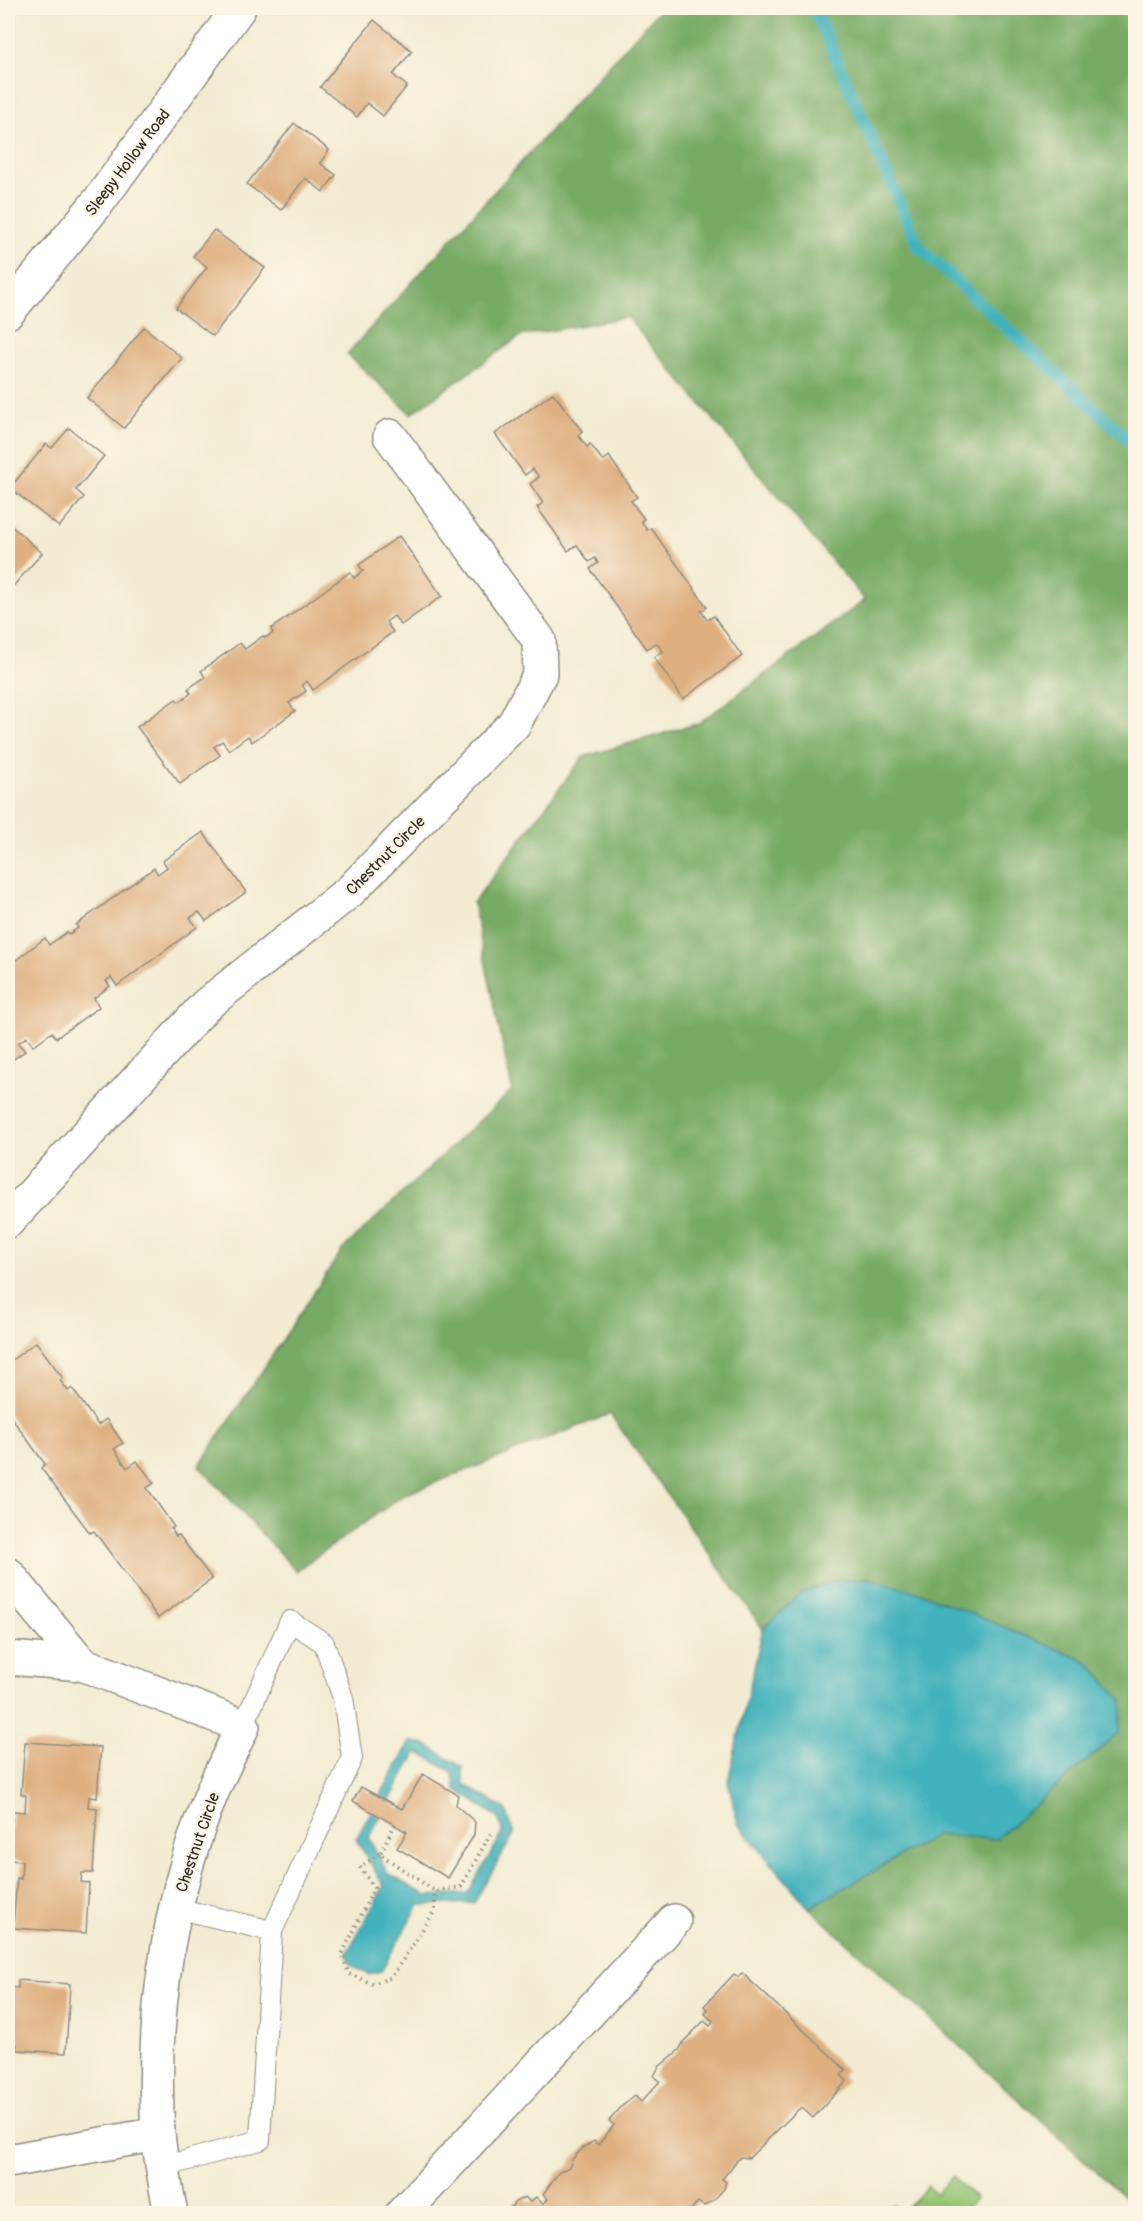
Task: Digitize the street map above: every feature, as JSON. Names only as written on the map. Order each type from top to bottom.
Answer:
[{"type":"street","name":"Sleepy Hollow Road","points":[[8,312],[99,201],[239,8]]},
{"type":"street","name":"Chestnut Circle","points":[[8,1221],[206,1005],[350,891],[514,724],[540,674],[539,640],[390,436]]},
{"type":"street","points":[[8,1574],[82,1664]]},
{"type":"street","points":[[8,1658],[82,1664],[243,1726]]},
{"type":"street","name":"Chestnut Circle","points":[[171,2214],[158,2134],[157,2082],[163,1979],[176,1908],[207,1805],[243,1726]]},
{"type":"street","points":[[402,2214],[674,1922]]},
{"type":"street","points":[[8,2161],[158,2134]]},
{"type":"lane","points":[[163,2167],[260,2140],[272,1931],[352,1758],[343,1698],[324,1643],[290,1621],[243,1726]]},
{"type":"lane","points":[[176,1908],[272,1931]]},
{"type":"path","points":[[395,1824],[380,1854],[360,1867],[374,1888],[342,1955],[349,1974],[373,1984],[392,1977],[435,1910],[435,1891]]},
{"type":"path","points":[[380,1854],[435,1891],[461,1887],[491,1833]]},
{"type":"green space","points":[[661,8],[1135,8],[1135,2207],[809,1908],[936,1835],[996,1839],[801,1594],[763,1629],[610,1414],[404,1495],[296,1571],[199,1466],[342,1250],[512,1090],[473,903],[583,757],[699,723],[865,600],[627,317],[521,336],[411,414],[347,354]]},
{"type":"green space","points":[[952,2176],[976,2199],[961,2213],[903,2213],[928,2186],[936,2194]]},
{"type":"green space","points":[[893,2204],[903,2213],[884,2213]]},
{"type":"water","points":[[866,1578],[924,1594],[1088,1662],[1123,1701],[1118,1734],[996,1839],[936,1835],[809,1908],[738,1824],[728,1781],[763,1629],[800,1594],[834,1581]]},
{"type":"water","points":[[410,1742],[423,1743],[462,1767],[464,1784],[506,1810],[514,1834],[474,1903],[419,1905],[381,1971],[369,1975],[351,1965],[347,1953],[384,1886],[356,1839]],"holes":[[[417,1752],[453,1772],[455,1789],[498,1817],[503,1833],[468,1893],[427,1896],[388,1874],[369,1837]]]},
{"type":"building","points":[[374,20],[412,51],[393,75],[407,86],[383,116],[367,103],[357,117],[320,87]]},
{"type":"building","points":[[294,123],[329,150],[320,163],[336,175],[323,192],[305,178],[281,210],[247,184]]},
{"type":"building","points":[[214,230],[265,268],[213,336],[176,308],[207,267],[193,256]]},
{"type":"building","points":[[144,327],[182,358],[124,428],[87,398]]},
{"type":"building","points":[[553,393],[582,431],[578,435],[587,447],[590,444],[603,461],[609,456],[637,497],[631,501],[644,519],[641,521],[647,530],[651,528],[707,607],[701,611],[707,620],[714,616],[742,656],[683,699],[654,657],[663,651],[656,643],[647,649],[590,569],[598,563],[595,558],[589,562],[577,545],[568,551],[537,507],[543,503],[530,484],[539,477],[533,469],[525,475],[495,434]]},
{"type":"building","points":[[69,428],[104,456],[76,490],[84,497],[59,527],[10,488],[46,444],[52,448]]},
{"type":"building","points":[[8,523],[42,553],[8,592]]},
{"type":"building","points":[[399,536],[442,596],[401,625],[394,616],[386,622],[393,632],[313,690],[307,681],[302,685],[306,691],[289,703],[295,711],[252,742],[248,736],[229,750],[222,741],[214,747],[220,755],[180,784],[137,727],[176,699],[179,702],[191,693],[188,689],[205,677],[201,671],[240,643],[245,649],[263,636],[265,638],[273,633],[271,629],[350,572],[354,578],[363,571],[359,565]]},
{"type":"building","points":[[203,832],[246,892],[206,921],[199,912],[190,918],[197,927],[117,986],[111,977],[106,981],[110,986],[94,998],[99,1007],[56,1038],[52,1032],[33,1046],[27,1037],[18,1043],[25,1051],[8,1063],[8,966],[45,938],[49,945],[67,932],[69,934],[78,928],[76,925],[154,868],[158,874],[167,867],[163,861]]},
{"type":"building","points":[[36,1342],[63,1378],[60,1380],[68,1391],[72,1388],[98,1425],[106,1419],[123,1443],[114,1449],[127,1468],[137,1461],[154,1483],[147,1488],[174,1527],[171,1529],[176,1536],[179,1535],[212,1579],[158,1618],[94,1531],[90,1533],[41,1468],[45,1464],[8,1413],[8,1363]]},
{"type":"building","points":[[25,1742],[101,1747],[97,1798],[89,1797],[88,1807],[97,1808],[93,1873],[82,1873],[81,1882],[89,1883],[86,1933],[13,1928],[17,1878],[21,1879],[22,1861],[9,1860],[13,1811],[25,1812],[26,1795],[21,1794]]},
{"type":"building","points":[[423,1774],[458,1795],[456,1805],[475,1822],[474,1835],[448,1878],[397,1848],[407,1832],[353,1801],[361,1787],[402,1809]]},
{"type":"building","points":[[742,1973],[846,2070],[841,2075],[847,2081],[813,2118],[801,2107],[749,2158],[740,2157],[722,2179],[726,2182],[724,2189],[714,2200],[704,2206],[698,2202],[687,2214],[506,2214],[515,2202],[525,2197],[530,2202],[536,2197],[543,2204],[548,2199],[543,2194],[559,2172],[569,2167],[573,2158],[583,2148],[594,2141],[598,2145],[614,2125],[609,2121],[622,2106],[635,2096],[641,2102],[660,2081],[654,2076],[659,2067],[679,2050],[684,2041],[704,2021],[710,2026],[713,2021],[705,2014],[708,2010],[704,2006],[734,1974],[738,1977]]},
{"type":"building","points":[[8,1979],[10,1987],[18,1988],[18,1980],[70,1984],[66,2053],[16,2050],[17,2044],[8,2044]]},
{"type":"waterway","points":[[814,8],[919,247],[1136,447]]}]
